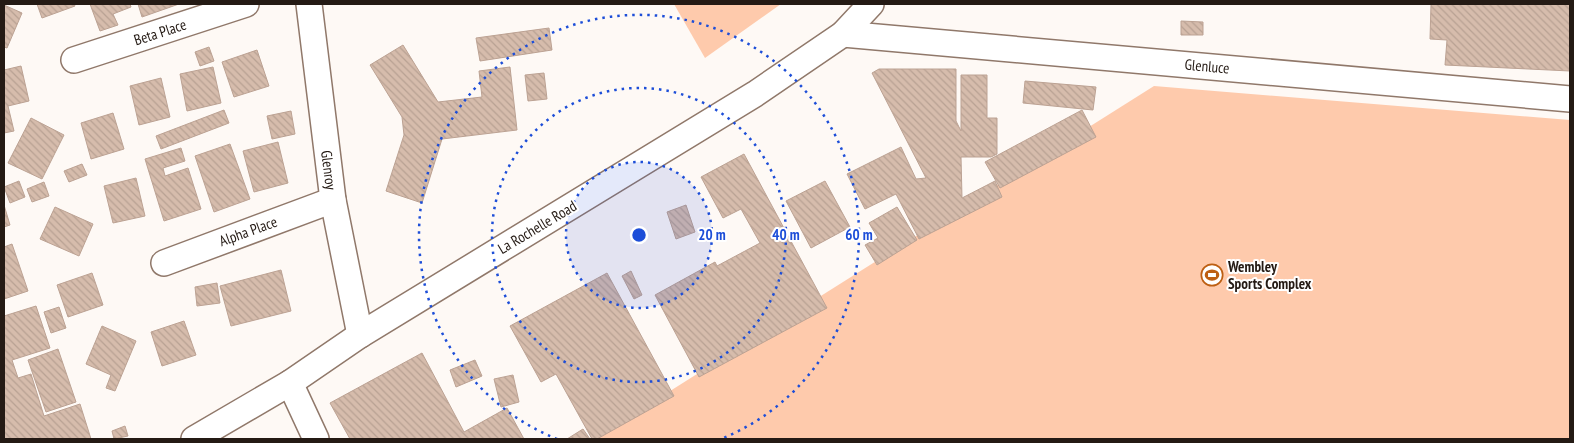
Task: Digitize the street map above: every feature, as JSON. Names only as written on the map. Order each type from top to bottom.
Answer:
[{"type":"street","name":"Beta Place","points":[[74,60],[246,4]]},
{"type":"street","name":"Glenroy","points":[[309,4],[333,200],[360,335]]},
{"type":"street","name":"La Rochelle Road","points":[[194,439],[290,383],[360,335],[755,94],[843,34],[871,4]]},
{"type":"street","name":"Glenluce","points":[[843,34],[1570,99]]},
{"type":"street","name":"Alpha Place","points":[[164,263],[333,200]]},
{"type":"street","points":[[290,383],[316,439]]},
{"type":"shaded area","points":[[674,4],[781,4],[705,58]]},
{"type":"shaded area","name":"Wembley Sports Complex","points":[[1154,86],[1570,120],[1570,439],[594,439]]},
{"type":"building","points":[[37,4],[74,4],[75,6],[42,18]]},
{"type":"building","points":[[90,4],[130,4],[131,7],[113,14],[118,25],[100,31]]},
{"type":"building","points":[[138,4],[179,4],[142,17]]},
{"type":"building","points":[[1431,4],[1570,4],[1570,71],[1445,65],[1447,40],[1430,39]]},
{"type":"building","points":[[4,5],[22,13],[7,48],[4,47]]},
{"type":"building","points":[[1181,21],[1203,22],[1203,35],[1181,35]]},
{"type":"building","points":[[549,28],[552,50],[480,61],[476,38]]},
{"type":"building","points":[[403,45],[438,102],[482,97],[479,71],[510,67],[517,130],[442,139],[422,203],[386,191],[404,135],[402,117],[370,65]]},
{"type":"building","points":[[209,47],[214,61],[200,66],[195,52]]},
{"type":"building","points":[[257,50],[269,86],[234,97],[222,62]]},
{"type":"building","points":[[21,66],[29,101],[8,106],[14,131],[4,133],[4,70]]},
{"type":"building","points":[[213,67],[221,103],[187,111],[180,74]]},
{"type":"building","points":[[879,69],[956,69],[956,121],[961,131],[961,75],[987,75],[987,118],[997,118],[997,154],[991,157],[961,157],[962,198],[995,181],[1002,197],[919,239],[896,194],[865,209],[847,174],[901,147],[916,179],[926,178],[872,73]]},
{"type":"building","points":[[544,73],[547,99],[528,101],[525,75]]},
{"type":"building","points":[[161,78],[170,117],[139,125],[130,86]]},
{"type":"building","points":[[1025,81],[1096,87],[1093,110],[1023,103]]},
{"type":"building","points":[[224,110],[229,123],[161,149],[156,136]]},
{"type":"building","points":[[1082,110],[1096,137],[1000,188],[985,162]]},
{"type":"building","points":[[291,111],[295,134],[272,139],[267,116]]},
{"type":"building","points":[[113,113],[124,149],[91,159],[81,123]]},
{"type":"building","points":[[31,118],[64,135],[42,179],[8,163]]},
{"type":"building","points":[[278,142],[288,183],[254,192],[243,151]]},
{"type":"building","points":[[230,144],[250,199],[214,212],[195,156]]},
{"type":"building","points":[[181,148],[185,161],[163,168],[165,176],[188,168],[201,209],[164,221],[145,159]]},
{"type":"building","points":[[744,154],[827,308],[699,377],[655,295],[715,262],[717,266],[760,243],[741,209],[723,218],[701,177]]},
{"type":"building","points":[[82,164],[87,175],[69,182],[64,171]]},
{"type":"building","points":[[136,178],[145,216],[113,223],[104,186]]},
{"type":"building","points":[[19,181],[25,197],[10,203],[4,187]]},
{"type":"building","points":[[825,181],[850,227],[811,248],[786,201]]},
{"type":"building","points":[[44,182],[49,196],[32,202],[27,189]]},
{"type":"building","points":[[4,205],[10,225],[4,227]]},
{"type":"building","points":[[686,205],[695,232],[676,239],[667,212]]},
{"type":"building","points":[[55,207],[93,224],[79,256],[40,239]]},
{"type":"building","points":[[897,207],[917,240],[877,265],[865,245],[878,238],[869,223]]},
{"type":"building","points":[[12,244],[28,291],[4,299],[4,247]]},
{"type":"building","points":[[281,270],[291,311],[231,326],[220,286]]},
{"type":"building","points":[[631,271],[642,295],[634,299],[622,276]]},
{"type":"building","points":[[92,273],[103,305],[68,317],[57,285]]},
{"type":"building","points":[[607,273],[674,396],[597,439],[592,439],[556,374],[541,382],[510,326]]},
{"type":"building","points":[[217,283],[220,303],[197,306],[195,287]]},
{"type":"building","points":[[36,306],[50,348],[12,360],[18,378],[31,374],[44,416],[80,404],[91,439],[4,439],[4,316]]},
{"type":"building","points":[[59,307],[66,328],[51,333],[44,312]]},
{"type":"building","points":[[184,321],[196,355],[162,366],[151,332]]},
{"type":"building","points":[[102,326],[136,341],[115,391],[106,388],[111,375],[86,364]]},
{"type":"building","points":[[58,349],[76,402],[46,412],[28,360]]},
{"type":"building","points":[[422,353],[464,432],[507,408],[524,439],[350,439],[330,403]]},
{"type":"building","points":[[475,360],[482,376],[456,387],[450,370]]},
{"type":"building","points":[[513,375],[519,402],[501,407],[494,379]]},
{"type":"building","points":[[125,426],[128,436],[114,439],[112,431]]},
{"type":"building","points":[[583,429],[590,439],[567,439]]},
{"type":"place","name":"Wembley Sports Complex","points":[[1212,275]]}]
